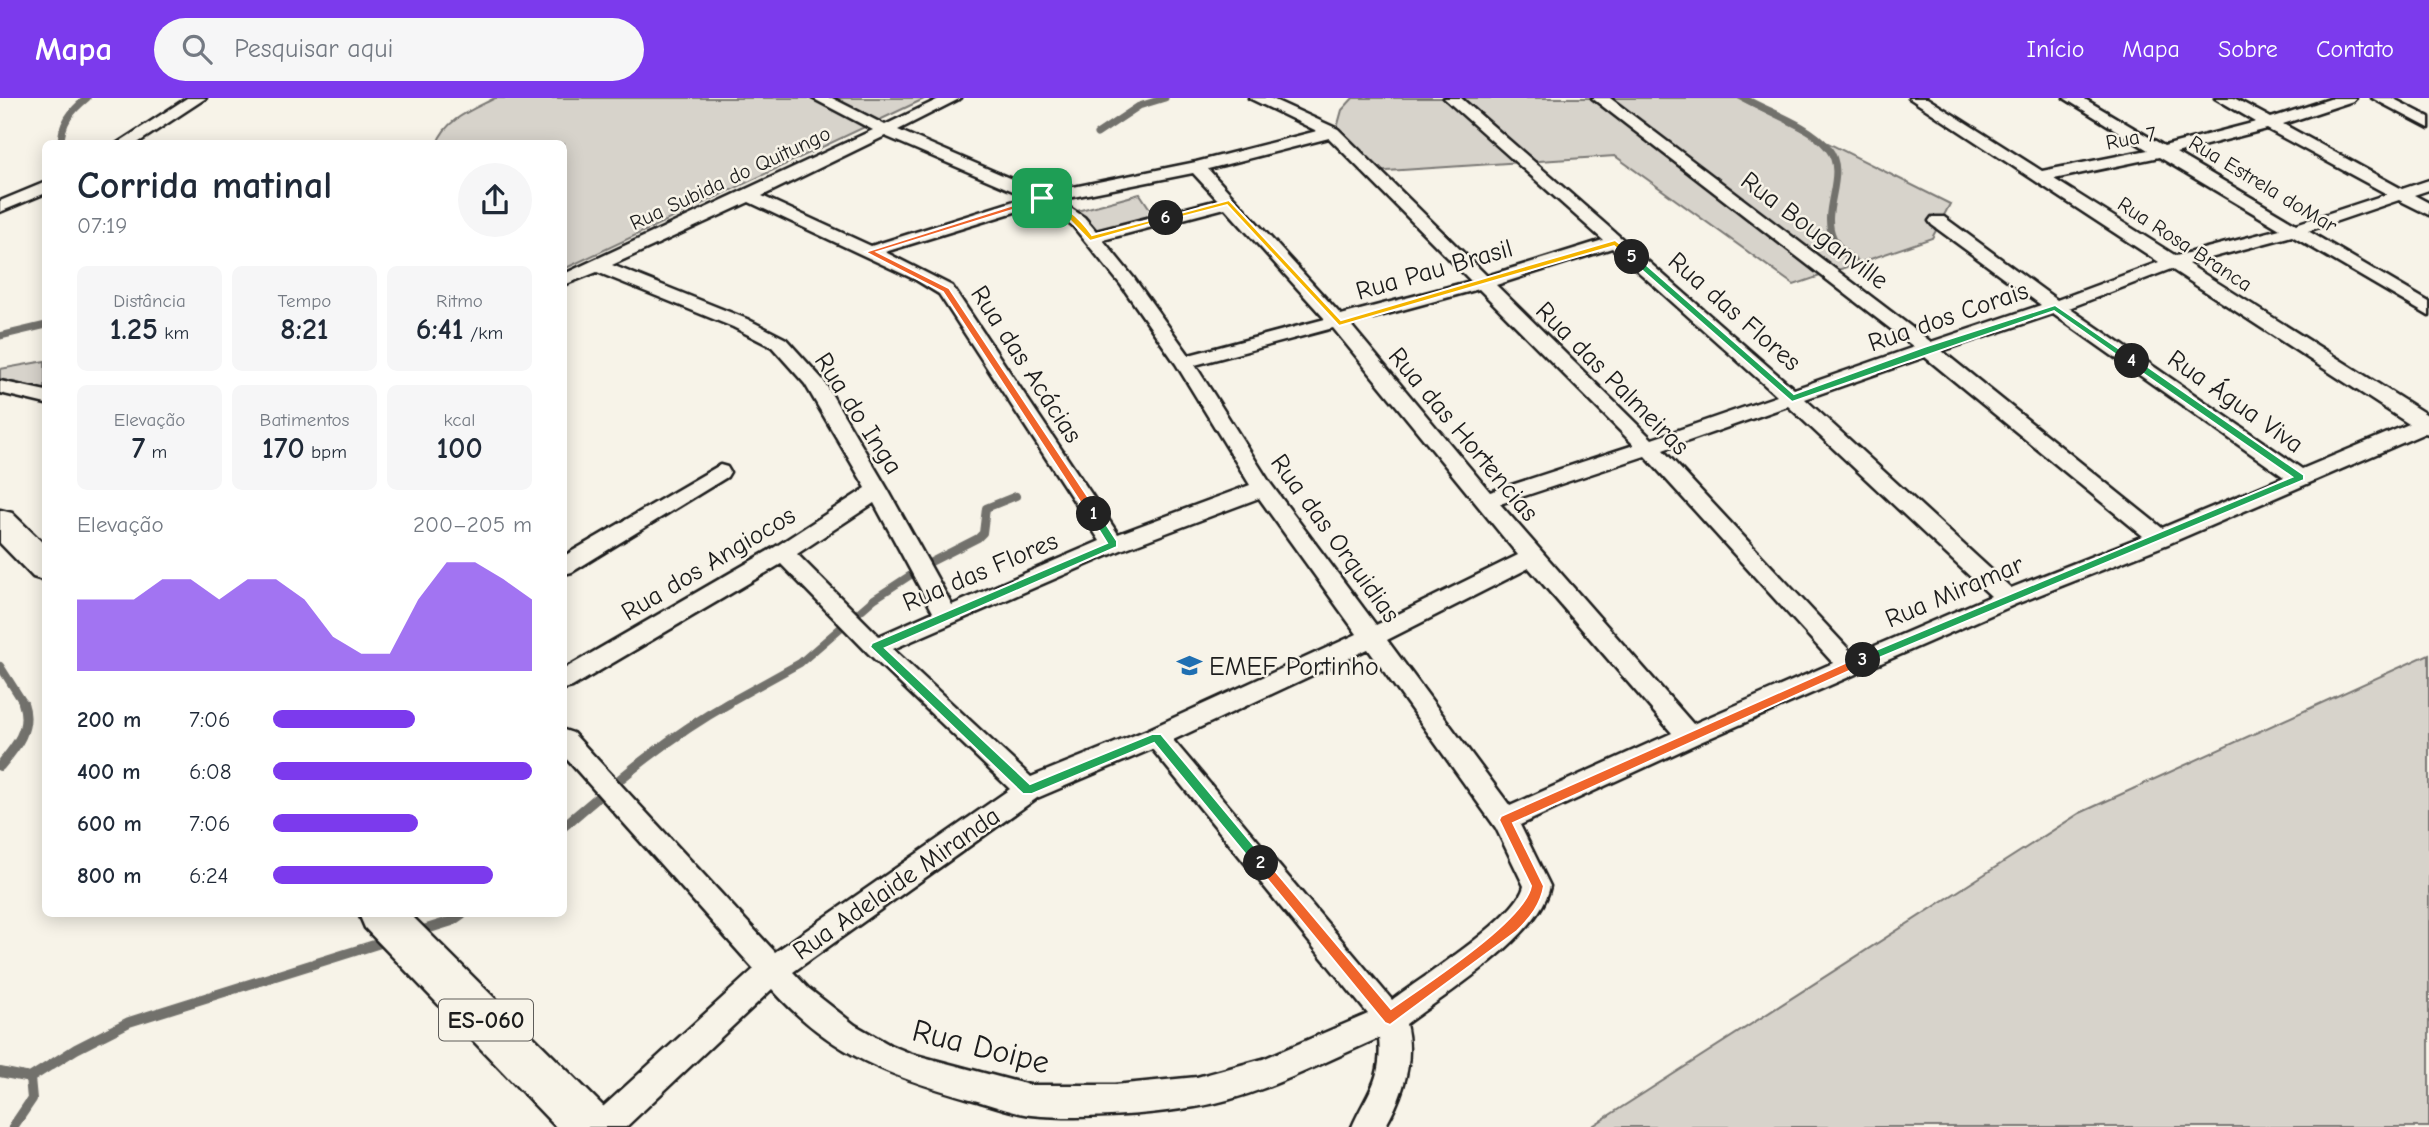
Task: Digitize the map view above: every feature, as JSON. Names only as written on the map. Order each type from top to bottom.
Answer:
[{"type":"main road","points":[[0,522],[42,564]]},
{"type":"main road","name":"ES-060","points":[[384,917],[590,1127]]},
{"type":"street","points":[[130,140],[198,98]]},
{"type":"street","name":"Rua das Orquidias","points":[[820,98],[886,131],[1042,198],[1065,210],[1078,221],[1127,281],[1184,362],[1263,488],[1505,820],[1537,886],[1536,896],[1527,911],[1512,927]]},
{"type":"street","name":"Rua Subida do Quitungo","points":[[567,280],[750,196],[953,98]]},
{"type":"street","name":"Rua das Palmeiras","points":[[1257,98],[1332,132],[1649,448],[1850,666]]},
{"type":"street","name":"Rua das Flores","points":[[1452,98],[1792,398],[2008,598]]},
{"type":"street","name":"Rua Bouganville","points":[[1600,98],[1928,349],[2160,538]]},
{"type":"street","name":"Rua Rosa Branca","points":[[1917,98],[2427,425]]},
{"type":"street","name":"Rua Estrela doMar","points":[[2072,98],[2429,310]]},
{"type":"street","points":[[2223,98],[2429,210]]},
{"type":"street","name":"Rua 7","points":[[2042,176],[2167,152],[2272,125],[2348,98]]},
{"type":"street","points":[[2380,98],[2429,123]]},
{"type":"street","points":[[869,252],[1042,198],[1197,167],[1332,132]]},
{"type":"street","name":"Rua das Hortencias","points":[[1197,167],[1339,323],[1532,557],[1689,736]]},
{"type":"street","name":"Rua dos Corais","points":[[1486,501],[1649,448],[2055,307],[2172,263],[2294,230],[2429,185]]},
{"type":"street","points":[[0,207],[42,189]]},
{"type":"street","name":"Rua das Acácias","points":[[750,196],[946,290],[1113,544]]},
{"type":"street","points":[[1090,238],[1229,202]]},
{"type":"street","name":"Rua Água Viva","points":[[1938,221],[2055,307],[2300,478]]},
{"type":"street","name":"Rua Pau Brasil","points":[[1184,362],[1482,284],[1615,242]]},
{"type":"street","name":"Rua do Inga","points":[[596,265],[740,323],[779,343],[813,380],[878,489],[946,615]]},
{"type":"street","points":[[0,387],[42,397]]},
{"type":"street","name":"Rua Miramar","points":[[1505,820],[1689,736],[2008,598],[2160,538],[2427,425]]},
{"type":"street","points":[[567,564],[720,472]]},
{"type":"street","name":"Rua das Flores","points":[[876,647],[1113,544],[1263,488]]},
{"type":"street","name":"Rua dos Angiocos","points":[[567,678],[783,553],[878,489]]},
{"type":"street","points":[[783,553],[876,647],[1028,790]]},
{"type":"street","name":"Rua Adelaide Miranda","points":[[604,1127],[773,970],[1028,790],[1156,737],[1373,637],[1532,557]]},
{"type":"street","points":[[1156,737],[1390,1019],[1396,1038],[1388,1094],[1367,1127]]},
{"type":"street","name":"Rua Doipe","points":[[567,743],[798,997],[845,1035],[910,1068],[1029,1100],[1114,1100],[1197,1092],[1264,1073],[1390,1019],[1512,927]]},
{"type":"shaded area","points":[[495,98],[926,98],[567,268],[567,140],[439,140],[453,121]]},
{"type":"shaded area","points":[[1353,98],[1738,98],[1950,204],[1932,238],[1794,285],[1615,156],[1372,172],[1359,166],[1337,128],[1342,110]]},
{"type":"shaded area","points":[[1140,194],[1154,215],[1089,234],[1073,212]]},
{"type":"shaded area","points":[[42,362],[42,389],[0,379],[0,369]]},
{"type":"shaded area","points":[[2429,654],[2429,1127],[1591,1127],[2080,813]]},
{"type":"waterway","points":[[62,140],[68,118],[87,98]]},
{"type":"waterway","points":[[1097,134],[1139,106],[1165,98]]},
{"type":"waterway","points":[[1744,98],[1810,132],[1828,148],[1836,169],[1830,215],[1833,237],[1846,255],[1876,278]]},
{"type":"waterway","points":[[0,336],[42,326]]},
{"type":"waterway","points":[[726,704],[800,663],[874,599],[929,563],[978,538],[983,533],[986,508],[1016,496]]},
{"type":"waterway","points":[[0,666],[24,704]]},
{"type":"waterway","points":[[0,766],[17,744],[24,729],[23,703]]},
{"type":"waterway","points":[[567,823],[664,745],[729,703]]},
{"type":"waterway","points":[[417,932],[458,917]]},
{"type":"waterway","points":[[30,1078],[76,1049],[129,1022],[390,940]]},
{"type":"waterway","points":[[0,1072],[30,1078]]},
{"type":"waterway","points":[[13,1127],[32,1099],[30,1078]]},
{"type":"place","name":"EMEF Portinho","points":[[1189,666]]},
{"type":"route","points":[[1042,198],[1065,210],[1078,221],[1090,238],[1229,202],[1339,323],[1482,284],[1615,242],[1792,398],[2055,307],[2300,478],[2160,538],[2008,598],[1689,736],[1505,820],[1537,886],[1536,896],[1512,927],[1390,1019],[1156,737],[1028,790],[876,647],[1113,544],[946,290],[869,252],[1042,198]]}]
